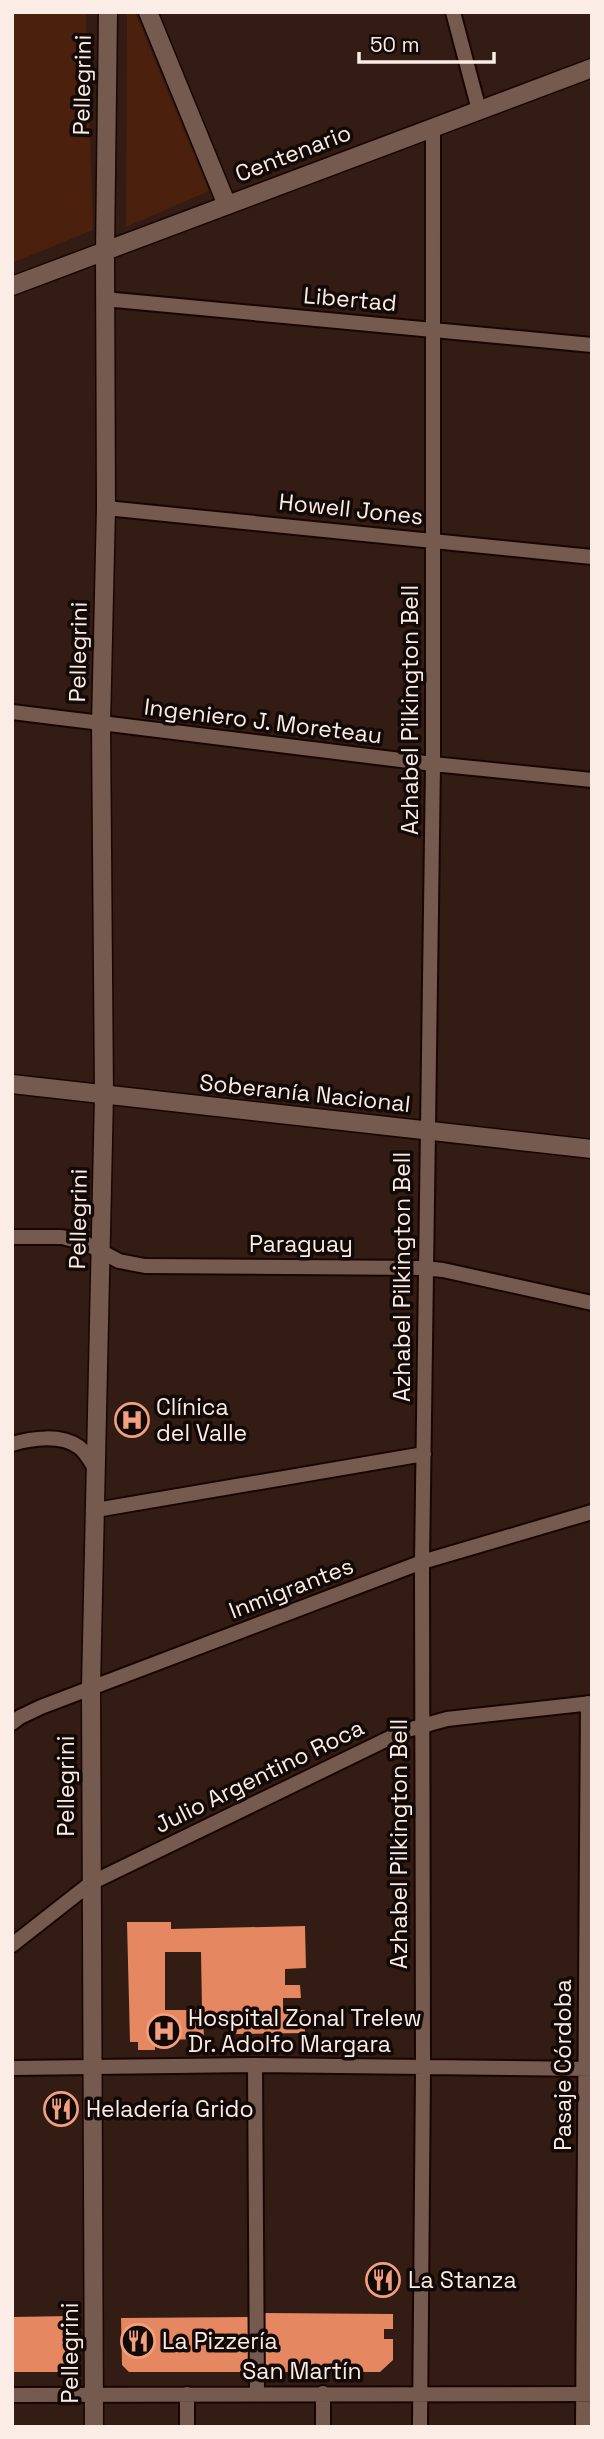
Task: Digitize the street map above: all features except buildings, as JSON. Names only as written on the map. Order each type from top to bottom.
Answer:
[{"type":"street","name":"Pellegrini","points":[[94,2427],[91,1687],[104,1095],[101,724],[106,508],[104,299],[108,12]]},
{"type":"street","points":[[148,12],[227,205]]},
{"type":"street","points":[[453,12],[479,110]]},
{"type":"street","name":"Centenario","points":[[12,286],[592,68]]},
{"type":"street","name":"Azhabel Pilkington Bell","points":[[420,2427],[424,2068],[424,1268],[433,764],[433,127]]},
{"type":"street","name":"Libertad","points":[[104,299],[592,345]]},
{"type":"street","name":"Howell Jones","points":[[106,508],[592,557]]},
{"type":"street","name":"Ingeniero J. Moreteau","points":[[12,712],[433,764],[592,780]]},
{"type":"street","name":"Soberanía Nacional","points":[[12,1084],[592,1149]]},
{"type":"street","name":"Paraguay","points":[[12,1237],[62,1237],[85,1243],[119,1261],[145,1266],[443,1270],[592,1304]]},
{"type":"street","points":[[12,1444],[29,1439],[59,1440],[73,1444],[82,1449],[96,1469]]},
{"type":"street","points":[[96,1510],[424,1454]]},
{"type":"street","name":"Inmigrantes","points":[[12,1723],[41,1707],[91,1687],[422,1562],[592,1512]]},
{"type":"street","name":"Julio Argentino Roca","points":[[12,1945],[91,1883],[392,1737],[447,1719],[590,1703]]},
{"type":"street","name":"Pasaje Córdoba","points":[[583,2427],[588,2394],[590,1703]]},
{"type":"street","points":[[12,2068],[256,2066],[589,2069]]},
{"type":"street","points":[[256,2066],[257,2393]]},
{"type":"street","points":[[323,2393],[323,2427]]},
{"type":"street","points":[[187,2394],[187,2427]]},
{"type":"street","name":"San Martín","points":[[12,2395],[588,2394]]},
{"type":"shaded area","points":[[12,12],[86,12],[93,230],[12,263]]},
{"type":"shaded area","points":[[127,12],[135,12],[209,191],[126,227]]},
{"type":"place","name":"Clínica del Valle","points":[[132,1420]]},
{"type":"place","name":"Hospital Zonal Trelew Dr. Adolfo Margara","points":[[164,2031]]},
{"type":"place","name":"Heladería Grido","points":[[61,2109]]},
{"type":"place","name":"La Stanza","points":[[383,2280]]},
{"type":"place","name":"La Pizzería","points":[[138,2341]]}]
